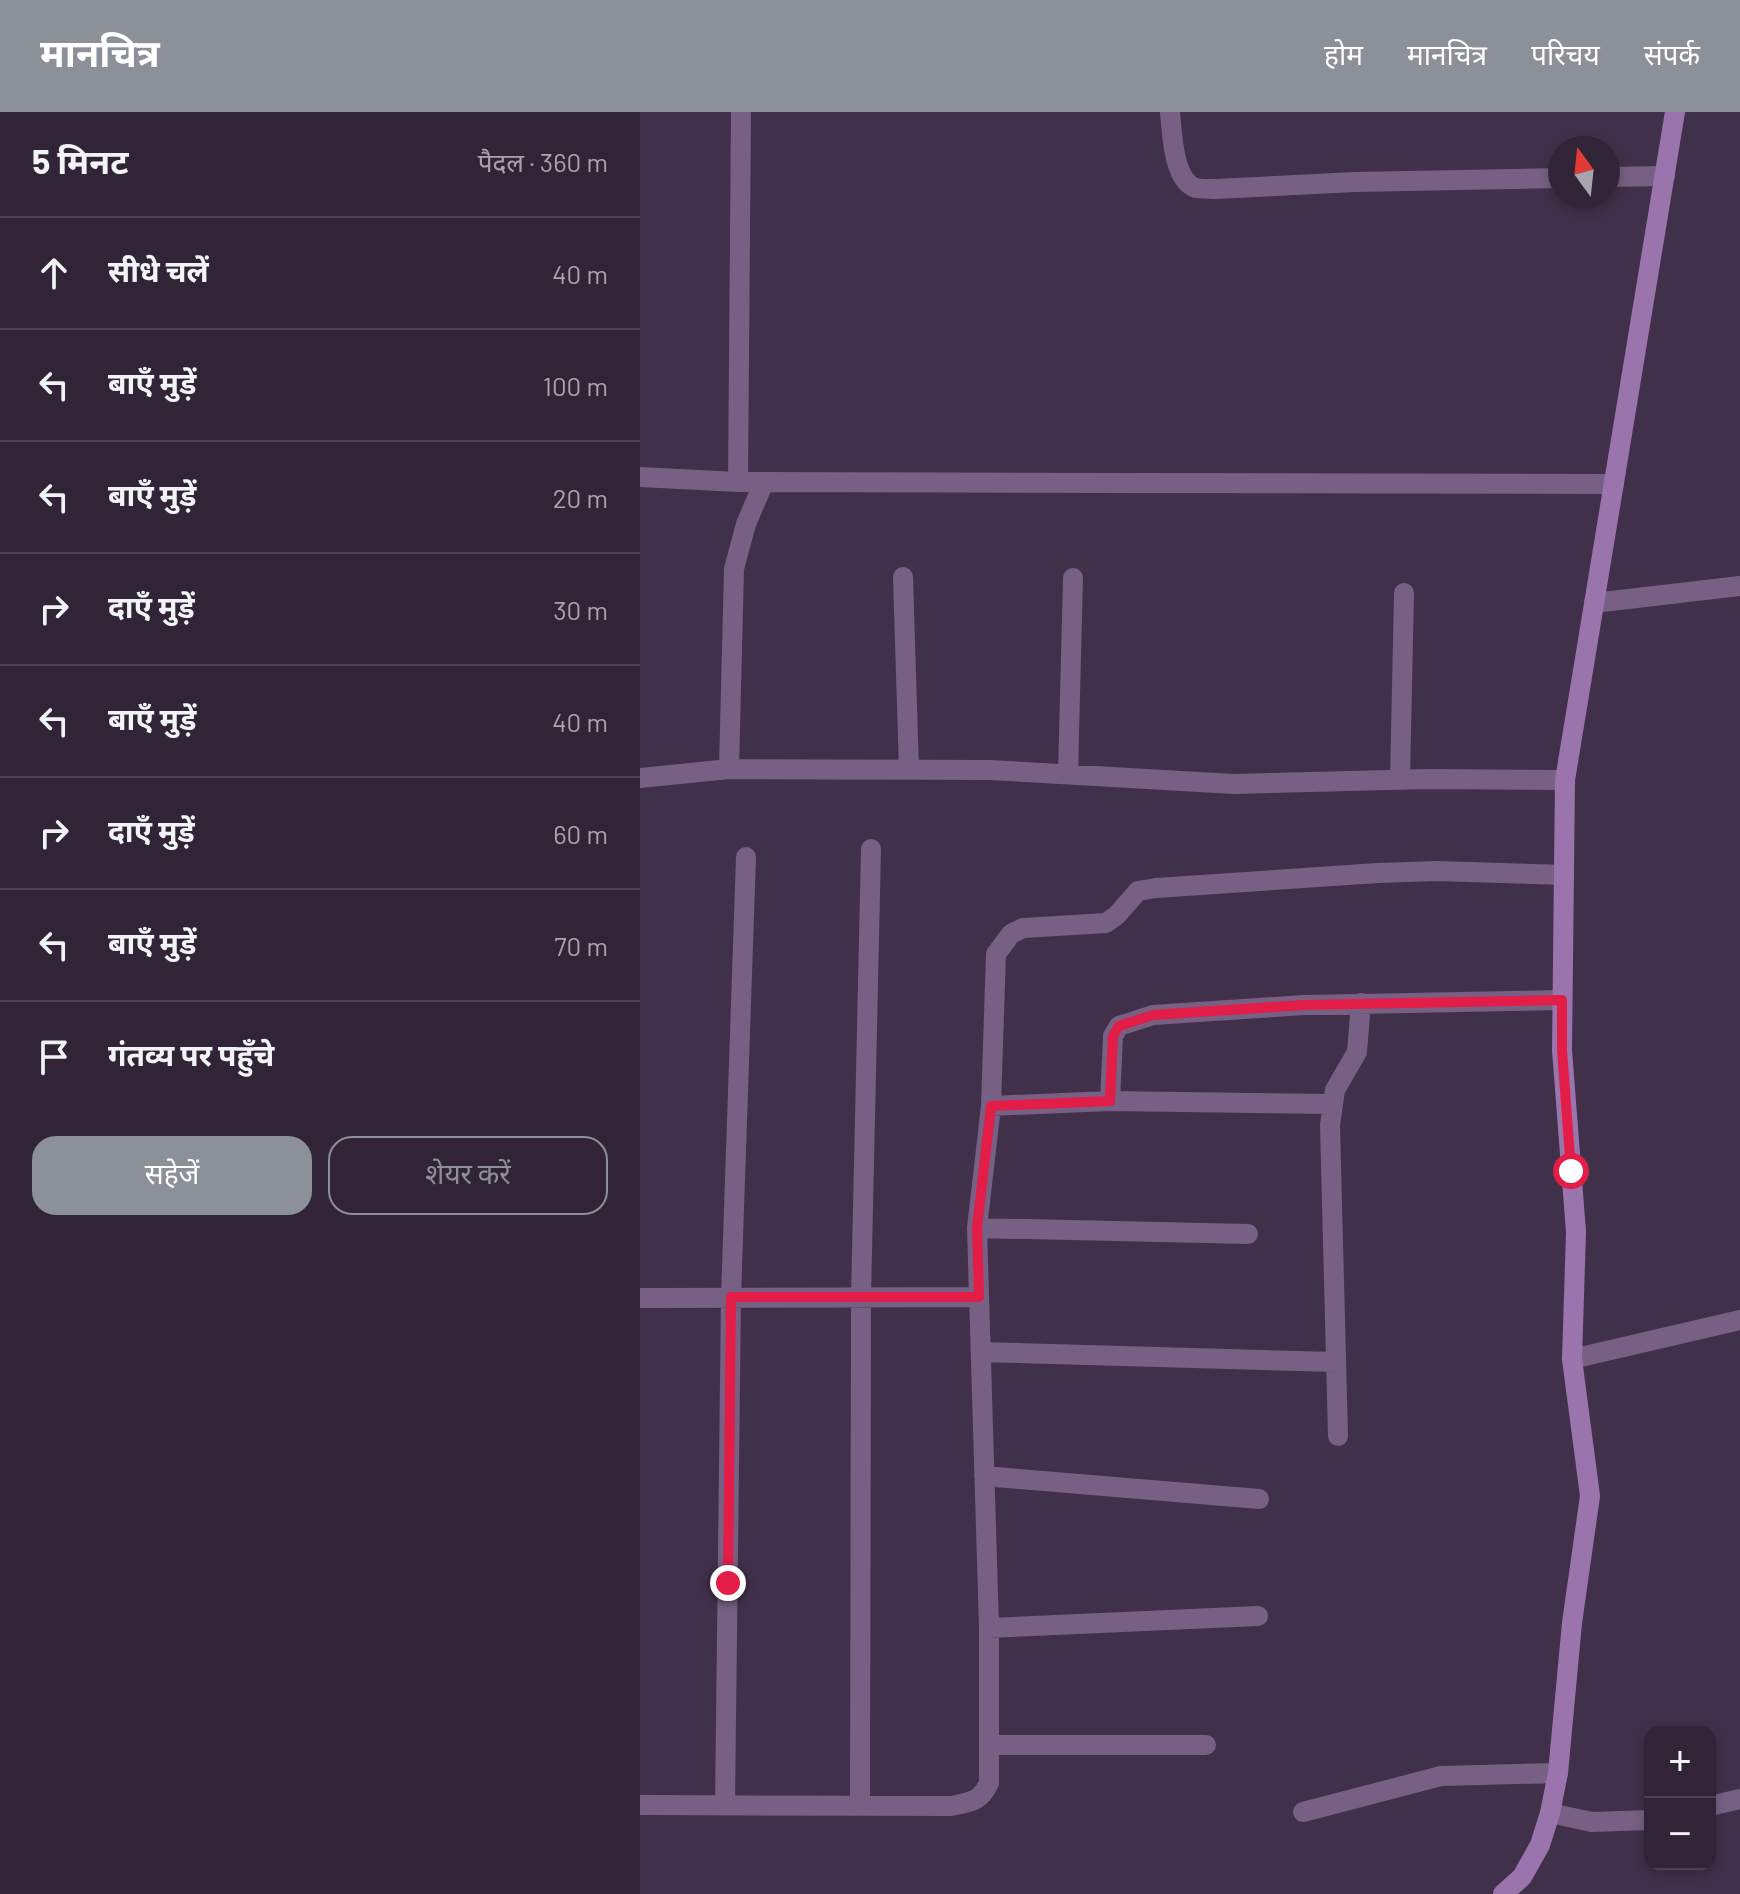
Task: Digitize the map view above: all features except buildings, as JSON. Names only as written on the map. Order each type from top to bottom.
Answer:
[{"type":"street","points":[[738,482],[741,112]]},
{"type":"street","points":[[1170,112],[1180,169],[1186,182],[1195,187],[1215,189],[1355,182],[1548,178]]},
{"type":"street","points":[[1503,1894],[1528,1867],[1540,1845],[1550,1813],[1558,1773],[1572,1623],[1590,1496],[1572,1359],[1576,1232],[1562,1050],[1565,780],[1675,112]]},
{"type":"street","points":[[1620,177],[1665,176]]},
{"type":"street","points":[[640,477],[738,482],[1614,484]]},
{"type":"street","points":[[729,769],[734,569],[746,524],[764,482]]},
{"type":"street","points":[[903,577],[909,770]]},
{"type":"street","points":[[1068,774],[1073,578]]},
{"type":"street","points":[[1594,603],[1740,586]]},
{"type":"street","points":[[1400,780],[1404,593]]},
{"type":"street","points":[[640,778],[729,769],[990,770],[1234,784],[1565,780]]},
{"type":"street","points":[[860,1805],[861,1297],[871,849]]},
{"type":"street","points":[[725,1805],[731,1297],[746,857]]},
{"type":"street","points":[[640,1805],[951,1806],[971,1802],[983,1795],[989,1783],[989,1628],[977,1228],[991,1106],[996,954],[1011,934],[1023,928],[1106,923],[1138,891],[1156,888],[1437,871],[1564,875]]},
{"type":"street","points":[[1110,1101],[1113,1036],[1119,1026],[1153,1015],[1361,1003],[1562,1000]]},
{"type":"street","points":[[1338,1436],[1330,1125],[1335,1090],[1357,1052],[1361,1003]]},
{"type":"street","points":[[991,1106],[1110,1101],[1332,1104]]},
{"type":"street","points":[[977,1228],[1248,1234]]},
{"type":"street","points":[[640,1298],[979,1297]]},
{"type":"street","points":[[1572,1359],[1740,1320]]},
{"type":"street","points":[[981,1352],[1336,1362]]},
{"type":"street","points":[[984,1476],[1259,1499]]},
{"type":"street","points":[[989,1628],[1258,1616]]},
{"type":"street","points":[[989,1745],[1206,1745]]},
{"type":"street","points":[[1303,1812],[1441,1776],[1558,1773]]},
{"type":"street","points":[[1716,1805],[1740,1799]]},
{"type":"street","points":[[1550,1813],[1592,1822],[1644,1820]]},
{"type":"route","points":[[728,1583],[731,1297],[979,1297],[977,1228],[991,1106],[1110,1101],[1113,1036],[1119,1026],[1129,1021],[1153,1015],[1304,1005],[1562,1000],[1562,1050],[1571,1171]]}]
